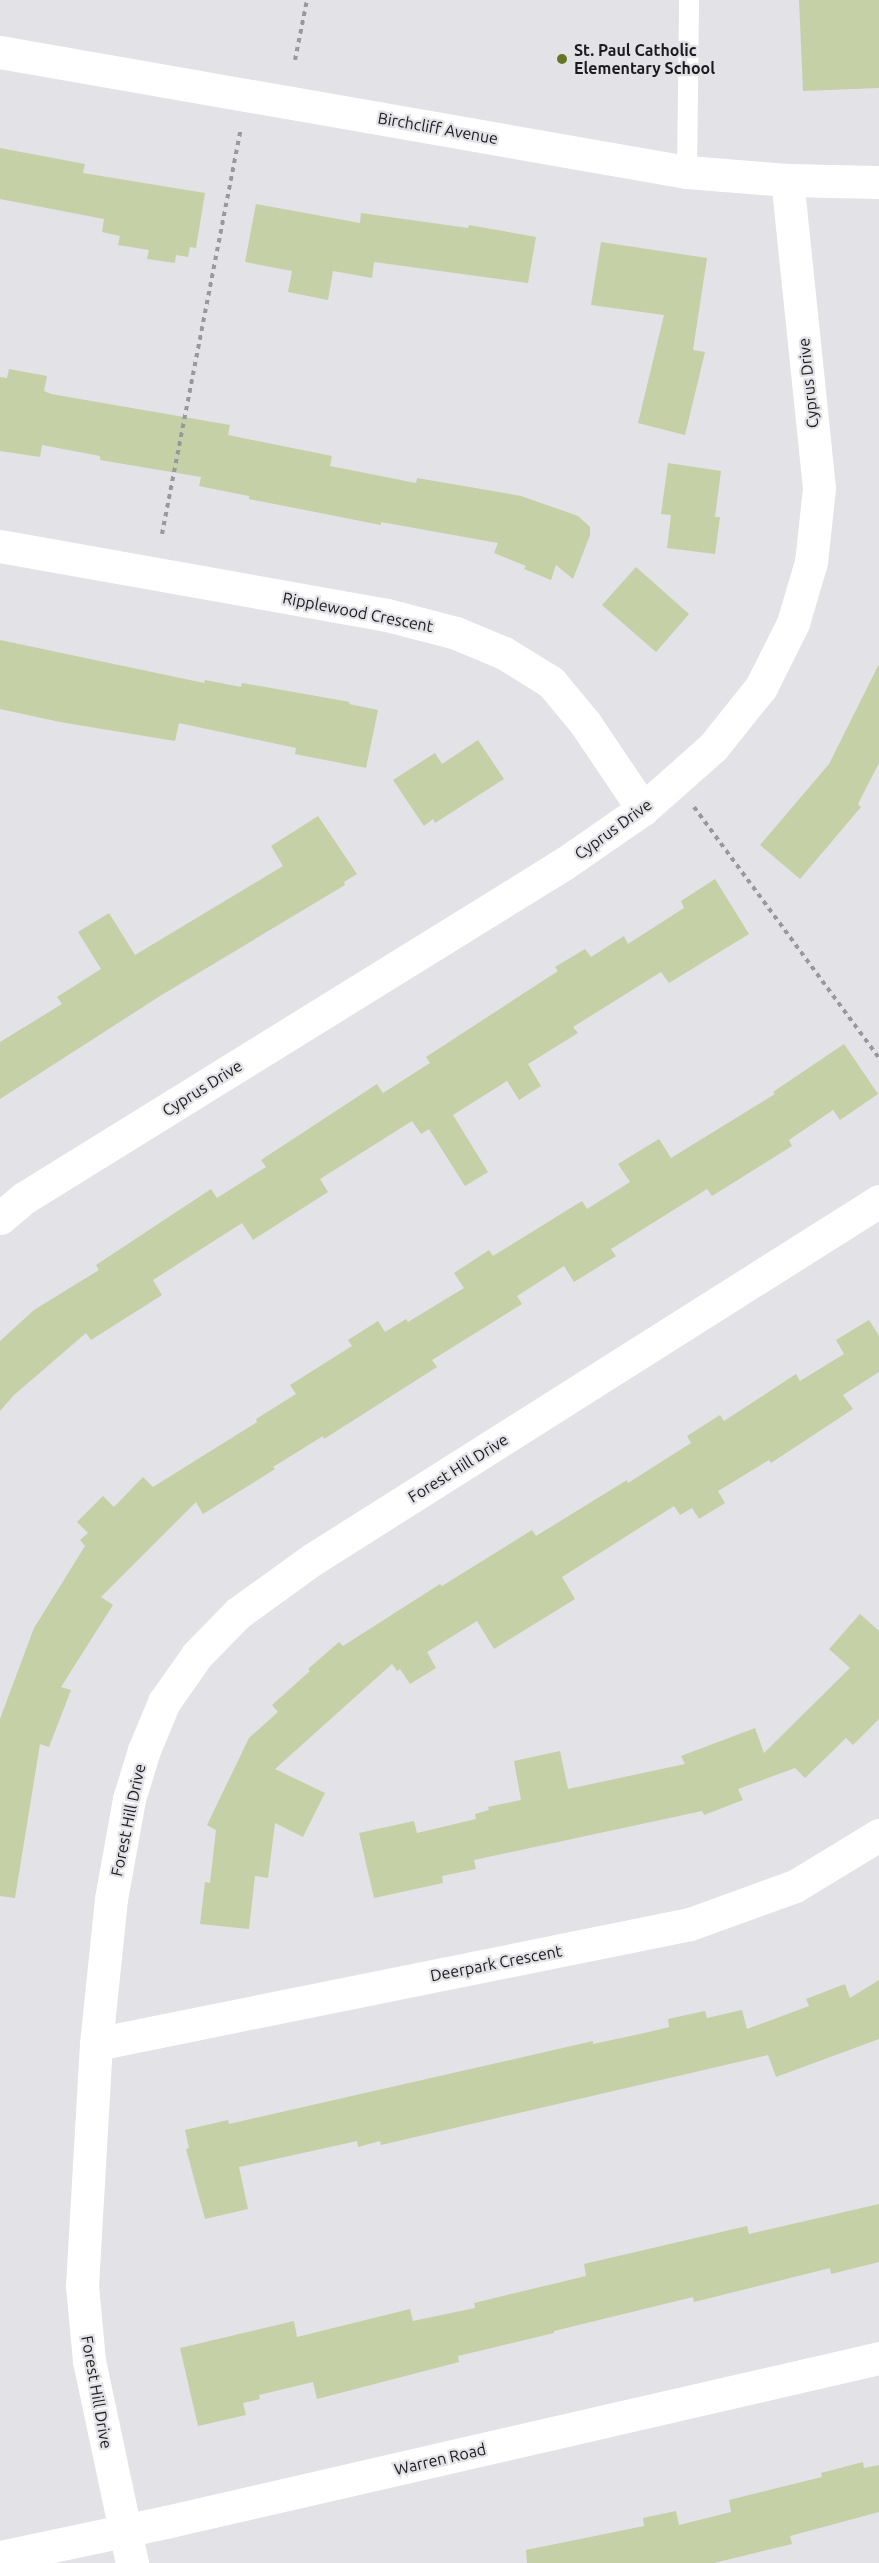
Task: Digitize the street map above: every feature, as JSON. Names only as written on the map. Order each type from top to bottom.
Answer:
[{"type":"street","name":"Birchcliff Avenue","points":[[0,52],[687,172],[787,180],[879,182]]},
{"type":"street","name":"Cyprus Drive","points":[[0,1218],[24,1198],[565,863],[643,809],[713,747],[761,687],[793,623],[811,562],[819,488],[787,180]]},
{"type":"street","name":"Ripplewood Crescent","points":[[0,546],[387,615],[456,633],[504,652],[551,682],[585,723],[643,809]]},
{"type":"street","name":"Forest Hill Drive","points":[[132,2563],[89,2361],[82,2286],[96,2044],[111,1899],[129,1799],[144,1750],[164,1702],[197,1655],[238,1613],[313,1559],[879,1201]]},
{"type":"street","name":"Deerpark Crescent","points":[[96,2044],[690,1924],[795,1886],[879,1835]]},
{"type":"street","name":"Warren Road","points":[[0,2557],[879,2358]]},
{"type":"lane","points":[[687,172],[688,0]]},
{"type":"path","points":[[295,60],[307,0]]},
{"type":"path","points":[[162,534],[242,124]]},
{"type":"path","points":[[692,804],[879,1058]]},
{"type":"building","points":[[799,0],[879,0],[879,88],[803,91]]},
{"type":"building","points":[[0,148],[85,164],[83,173],[205,193],[196,248],[190,247],[188,257],[176,255],[175,263],[147,259],[149,250],[118,245],[120,236],[102,232],[104,219],[0,199]]},
{"type":"building","points":[[256,204],[360,223],[361,213],[468,228],[469,225],[536,237],[528,283],[374,262],[372,278],[333,271],[328,300],[288,292],[292,271],[245,262]]},
{"type":"building","points":[[601,242],[707,258],[693,350],[705,352],[685,435],[638,423],[664,315],[591,305]]},
{"type":"building","points":[[9,369],[47,376],[44,391],[51,394],[230,425],[228,435],[332,456],[330,466],[416,483],[417,478],[521,496],[578,516],[590,527],[590,535],[573,579],[556,565],[551,580],[524,569],[526,566],[494,553],[498,543],[381,522],[381,525],[249,499],[249,496],[199,486],[201,477],[100,460],[100,456],[42,445],[40,457],[0,451],[0,377],[7,378]]},
{"type":"building","points":[[668,463],[721,471],[715,517],[720,517],[715,554],[667,548],[671,515],[661,514]]},
{"type":"building","points":[[636,567],[689,614],[656,652],[602,605]]},
{"type":"building","points":[[0,640],[204,683],[205,680],[241,687],[242,683],[350,702],[349,704],[378,710],[366,768],[295,754],[296,748],[179,723],[175,741],[60,722],[0,709]]},
{"type":"building","points":[[879,664],[879,763],[858,804],[861,807],[800,879],[760,845],[829,764]]},
{"type":"building","points":[[478,740],[504,779],[435,823],[433,819],[424,826],[393,780],[435,753],[442,764]]},
{"type":"building","points":[[318,816],[357,874],[344,882],[345,885],[160,996],[0,1099],[0,1042],[62,1004],[57,997],[101,969],[78,932],[109,913],[135,955],[283,866],[271,846]]},
{"type":"building","points":[[715,879],[749,934],[669,983],[661,972],[573,1027],[578,1033],[528,1064],[541,1086],[519,1100],[507,1081],[453,1115],[488,1172],[465,1186],[429,1129],[421,1134],[412,1121],[320,1179],[328,1192],[253,1240],[242,1223],[153,1280],[162,1295],[91,1340],[86,1333],[14,1395],[0,1411],[0,1341],[34,1310],[99,1270],[96,1265],[211,1189],[217,1198],[266,1167],[261,1160],[377,1084],[383,1093],[430,1063],[426,1057],[558,971],[555,967],[585,949],[591,957],[624,936],[628,944],[684,908],[681,901]]},
{"type":"building","points":[[844,1044],[878,1094],[840,1120],[833,1110],[789,1140],[792,1146],[712,1196],[707,1189],[611,1249],[616,1256],[574,1282],[564,1266],[517,1296],[522,1304],[432,1360],[437,1367],[324,1439],[323,1436],[273,1467],[275,1469],[203,1514],[196,1502],[101,1597],[113,1605],[61,1687],[71,1690],[49,1747],[40,1744],[15,1898],[0,1896],[0,1719],[34,1628],[85,1546],[80,1540],[88,1533],[77,1522],[103,1496],[114,1507],[143,1477],[153,1487],[257,1422],[256,1419],[296,1394],[290,1385],[352,1346],[348,1340],[378,1321],[385,1332],[406,1319],[408,1322],[464,1288],[454,1273],[489,1250],[493,1256],[582,1201],[587,1209],[630,1182],[618,1164],[659,1139],[671,1158],[775,1094],[773,1092]]},
{"type":"building","points":[[869,1320],[879,1336],[879,1372],[843,1395],[853,1409],[771,1463],[769,1460],[718,1491],[725,1503],[699,1519],[692,1508],[680,1515],[674,1506],[562,1577],[575,1599],[494,1649],[477,1621],[427,1652],[436,1668],[410,1684],[400,1669],[397,1671],[392,1664],[275,1769],[325,1793],[303,1837],[275,1823],[268,1878],[255,1876],[249,1929],[200,1924],[205,1882],[210,1883],[216,1830],[207,1825],[249,1738],[278,1712],[272,1705],[310,1671],[308,1669],[339,1642],[343,1646],[440,1584],[442,1586],[532,1530],[536,1536],[627,1480],[628,1483],[691,1443],[687,1436],[720,1415],[724,1421],[796,1374],[800,1381],[844,1354],[836,1340]]},
{"type":"building","points":[[860,1614],[879,1631],[879,1719],[853,1745],[846,1738],[805,1778],[795,1768],[738,1789],[743,1800],[704,1815],[702,1811],[474,1860],[476,1869],[442,1876],[443,1883],[374,1898],[359,1833],[414,1821],[417,1833],[476,1819],[475,1814],[489,1810],[488,1807],[521,1800],[514,1761],[560,1751],[568,1789],[685,1764],[681,1756],[755,1728],[764,1753],[850,1668],[829,1649]]},
{"type":"building","points":[[879,1980],[879,2039],[776,2077],[768,2055],[381,2145],[380,2141],[358,2147],[357,2141],[239,2167],[248,2209],[205,2219],[186,2149],[189,2148],[185,2130],[228,2120],[229,2124],[593,2041],[593,2044],[649,2032],[669,2027],[668,2019],[705,2011],[707,2018],[742,2010],[747,2029],[809,2006],[806,1999],[845,1984],[850,1998]]},
{"type":"building","points":[[879,2204],[879,2262],[831,2274],[830,2268],[694,2302],[693,2297],[458,2356],[459,2362],[317,2399],[313,2382],[259,2395],[260,2399],[243,2403],[246,2415],[198,2426],[180,2348],[294,2321],[297,2337],[410,2309],[413,2321],[475,2308],[474,2303],[586,2276],[584,2264],[747,2226],[749,2234]]},
{"type":"building","points":[[863,2462],[864,2468],[879,2465],[879,2512],[790,2536],[792,2544],[714,2563],[527,2563],[526,2550],[644,2526],[643,2518],[676,2511],[679,2525],[731,2512],[729,2500],[822,2477],[821,2473]]},
{"type":"place","name":"St. Paul Catholic Elementary School","points":[[562,59]]}]
